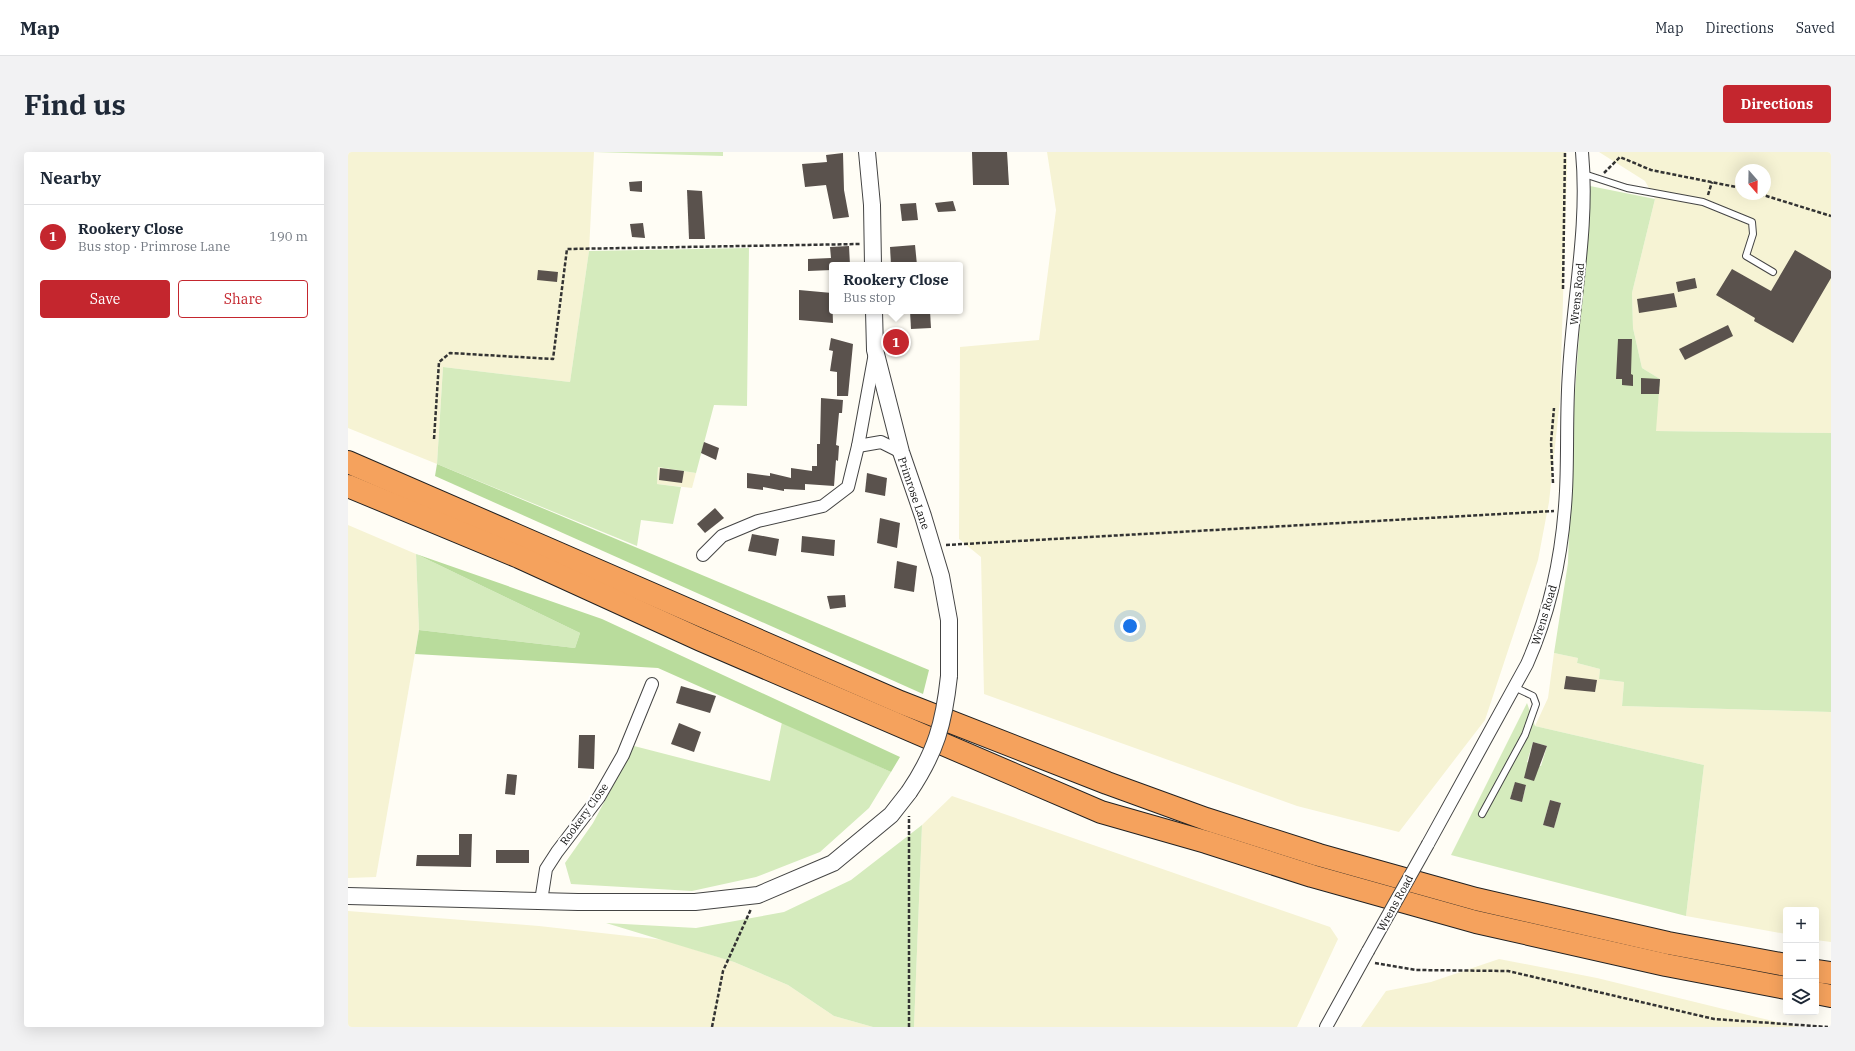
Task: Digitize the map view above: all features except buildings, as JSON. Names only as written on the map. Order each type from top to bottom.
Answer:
[{"type":"highway","points":[[348,462],[900,702],[1206,819],[1319,855],[1476,898],[1668,943],[1783,964]]},
{"type":"highway","points":[[348,486],[519,557],[715,646],[1101,812],[1206,842],[1312,876],[1476,922],[1666,965],[1783,987]]},
{"type":"highway","points":[[1819,971],[1831,973]]},
{"type":"highway","points":[[1819,994],[1831,996]]},
{"type":"street","points":[[867,152],[872,205],[873,262]]},
{"type":"street","name":"Wrens Road","points":[[1326,1027],[1514,687],[1536,644],[1546,614],[1554,580],[1564,511],[1569,372],[1583,230],[1584,174],[1582,152]]},
{"type":"street","name":"Primrose Lane","points":[[348,896],[541,901],[695,902],[758,894],[833,862],[892,815],[926,768],[937,741],[946,707],[949,620],[941,576],[901,452],[875,350],[874,314]]},
{"type":"street","points":[[703,555],[722,536],[758,521],[823,506],[848,487],[858,446],[875,350]]},
{"type":"street","points":[[858,446],[881,442],[901,452]]},
{"type":"street","name":"Rookery Close","points":[[541,901],[546,869],[557,852],[599,797],[623,755],[652,684]]},
{"type":"lane","points":[[1584,174],[1627,188],[1703,202],[1752,222],[1753,234],[1746,256],[1773,272]]},
{"type":"lane","points":[[1482,814],[1525,735],[1536,704],[1533,696],[1514,687]]},
{"type":"path","points":[[1598,178],[1620,157],[1651,170],[1735,187]]},
{"type":"path","points":[[1771,197],[1831,216]]},
{"type":"path","points":[[434,440],[439,362],[450,353],[553,359],[567,249],[872,244]]},
{"type":"path","points":[[932,545],[1564,511]]},
{"type":"path","points":[[909,792],[909,1027]]},
{"type":"path","points":[[712,1027],[723,971],[758,894]]},
{"type":"path","points":[[1365,956],[1416,970],[1508,971],[1714,1019],[1828,1027]]},
{"type":"shaded area","points":[[348,152],[594,152],[589,251],[570,382],[443,367],[437,464],[348,428]]},
{"type":"shaded area","points":[[1047,152],[1566,152],[1567,165],[1560,400],[1549,502],[1538,560],[1485,720],[1399,832],[1297,806],[984,694],[981,557],[959,539],[960,347],[1039,340],[1056,210]]},
{"type":"shaded area","points":[[1599,152],[1831,152],[1831,433],[1655,431],[1660,379],[1642,368],[1633,328],[1632,293],[1655,199],[1645,181]]},
{"type":"shaded area","points":[[658,467],[696,473],[692,488],[657,484]]},
{"type":"shaded area","points":[[348,525],[416,554],[419,630],[376,877],[348,878]]},
{"type":"shaded area","points":[[1554,653],[1578,658],[1577,663],[1600,669],[1599,679],[1624,682],[1622,706],[1831,712],[1831,942],[1819,940],[1819,907],[1783,907],[1783,933],[1686,916],[1704,765],[1535,726],[1548,698]]},
{"type":"shaded area","points":[[952,796],[1330,927],[1338,939],[1297,1027],[914,1027],[922,825]]},
{"type":"shaded area","points":[[348,911],[539,926],[664,940],[734,962],[788,985],[834,1016],[873,1027],[348,1027]]},
{"type":"shaded area","points":[[1499,959],[1597,978],[1797,1027],[1361,1027],[1386,991],[1431,982]]},
{"type":"green space","points":[[594,152],[723,152],[723,156]]},
{"type":"green space","points":[[1590,186],[1655,199],[1632,293],[1633,328],[1642,368],[1660,379],[1656,431],[1831,433],[1831,712],[1622,706],[1624,682],[1599,679],[1600,669],[1577,663],[1578,658],[1554,653],[1568,563],[1572,433]]},
{"type":"green space","points":[[749,248],[747,406],[714,405],[696,473],[658,467],[657,484],[681,487],[673,524],[641,520],[637,546],[437,464],[443,367],[570,382],[589,251]]},
{"type":"green space","points":[[437,464],[929,670],[923,694],[435,476]]},
{"type":"green space","points":[[416,554],[580,633],[575,648],[419,630]]},
{"type":"green space","points":[[416,554],[602,619],[900,757],[891,772],[658,668],[415,654],[419,630],[575,648],[580,633]]},
{"type":"green space","points":[[1527,703],[1535,726],[1704,765],[1686,916],[1451,855]],"holes":[[[1533,742],[1547,746],[1541,766],[1527,762]],[[1515,783],[1526,786],[1522,802],[1510,799]],[[1550,800],[1561,803],[1554,828],[1543,825]]]},
{"type":"green space","points":[[782,722],[891,772],[869,808],[820,852],[756,877],[692,891],[571,884],[565,863],[593,823],[634,746],[770,781]]},
{"type":"green space","points":[[922,825],[914,1027],[873,1027],[834,1016],[788,985],[734,962],[606,923],[696,928],[784,912],[851,880]]},
{"type":"place","name":"Rookery Close","points":[[896,342]]}]
